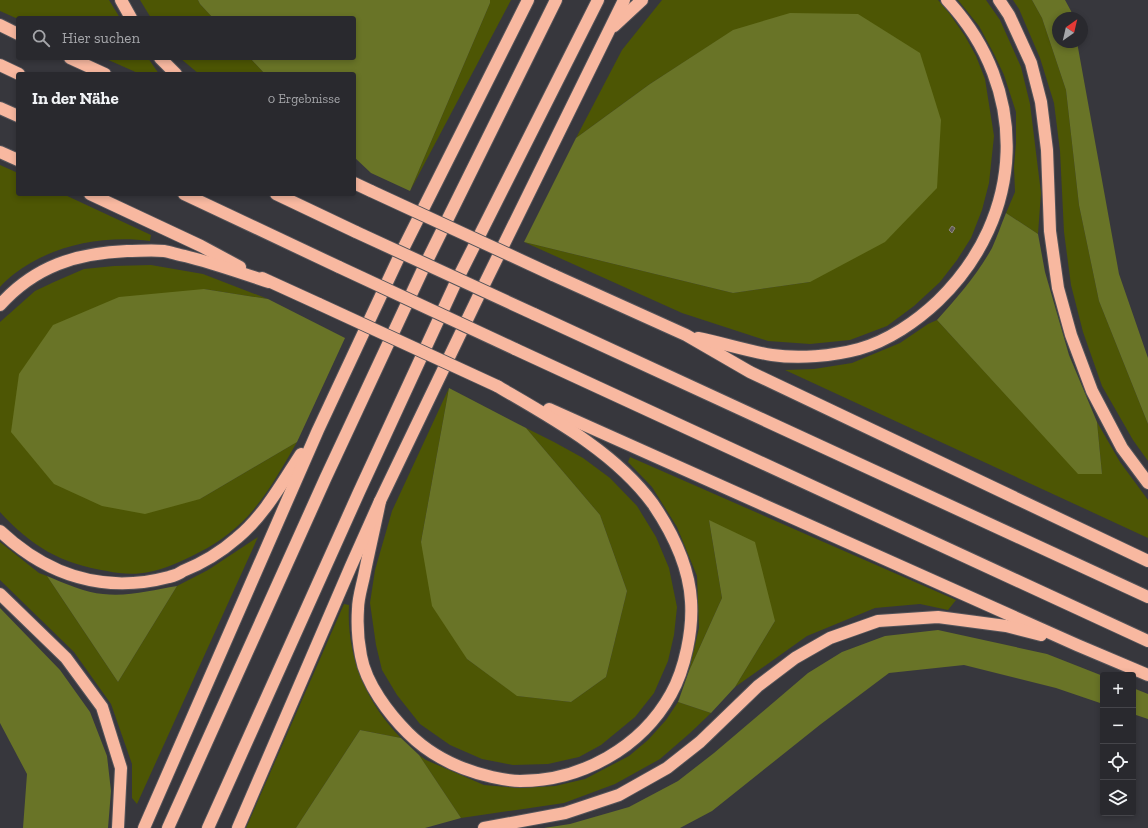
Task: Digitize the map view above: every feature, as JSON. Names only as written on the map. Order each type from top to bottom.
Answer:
[{"type":"highway","points":[[120,0],[130,16]]},
{"type":"highway","points":[[144,828],[318,430],[399,257],[528,0]]},
{"type":"highway","points":[[168,828],[326,477],[420,276],[556,0]]},
{"type":"highway","points":[[208,828],[359,492],[455,284],[598,0]]},
{"type":"highway","points":[[238,828],[380,501],[624,0]]},
{"type":"highway","points":[[608,32],[642,0]]},
{"type":"highway","points":[[686,335],[772,355],[807,356],[837,354],[861,349],[884,339],[908,325],[927,311],[951,289],[982,245],[994,220],[1001,196],[1006,170],[1008,146],[1006,119],[993,71],[984,51],[970,28],[947,0]]},
{"type":"highway","points":[[999,0],[1009,15],[1031,63],[1041,102],[1047,150],[1050,231],[1058,288],[1071,334],[1092,391],[1122,448],[1148,483]]},
{"type":"highway","points":[[0,25],[16,33]]},
{"type":"highway","points":[[74,60],[101,72]]},
{"type":"highway","points":[[162,60],[174,72]]},
{"type":"highway","points":[[0,65],[16,73]]},
{"type":"highway","points":[[0,108],[16,115]]},
{"type":"highway","points":[[0,152],[16,159]]},
{"type":"highway","points":[[356,184],[552,275],[686,335],[750,372],[1148,561]]},
{"type":"highway","points":[[94,196],[201,246],[269,282],[497,386],[1077,645],[1148,675]]},
{"type":"highway","points":[[188,196],[1148,641]]},
{"type":"highway","points":[[280,196],[1148,597]]},
{"type":"highway","points":[[0,305],[10,293],[32,277],[58,263],[104,252],[164,251],[201,260],[269,282]]},
{"type":"highway","points":[[380,501],[358,608],[358,632],[362,659],[371,682],[384,705],[400,725],[415,740],[451,764],[472,772],[519,781],[562,776],[584,769],[624,748],[641,734],[658,714],[672,693],[688,646],[691,626],[691,600],[687,576],[679,549],[668,528],[651,502],[630,477],[575,433],[497,386]]},
{"type":"highway","points":[[0,531],[20,548],[44,565],[96,582],[120,584],[171,577],[206,560],[254,522],[276,493],[318,430]]},
{"type":"highway","points":[[0,594],[66,658],[102,707],[121,768],[118,828]]},
{"type":"highway","points":[[484,828],[565,813],[619,795],[672,764],[700,742],[758,686],[795,658],[830,638],[878,621],[938,617],[1006,626],[1077,645]]},
{"type":"green space","points":[[0,0],[109,0],[119,16],[16,16],[16,18],[0,11]]},
{"type":"green space","points":[[140,0],[198,0],[211,16],[150,16]]},
{"type":"green space","points":[[198,0],[490,0],[410,191],[371,173],[356,159],[356,72],[263,72],[252,60],[356,60],[356,16],[211,16]]},
{"type":"green space","points":[[490,0],[511,0],[410,191],[490,3]]},
{"type":"green space","points":[[662,0],[938,0],[949,13],[965,36],[976,56],[985,79],[994,136],[989,183],[982,210],[971,238],[957,260],[940,282],[914,306],[887,326],[850,340],[810,344],[768,341],[682,313],[524,242],[733,293],[810,282],[734,30],[650,84],[576,138],[622,50]]},
{"type":"green space","points":[[958,0],[986,0],[1000,20],[1021,67],[1030,104],[1041,193],[1038,234],[1006,213],[1015,192],[1014,167],[1016,112],[1004,75],[994,54],[979,26]]},
{"type":"green space","points":[[1013,0],[1032,0],[1042,18],[1066,90],[1079,205],[1099,301],[1148,424],[1148,461],[1133,440],[1102,386],[1083,332],[1071,285],[1064,232],[1060,151],[1054,103],[1040,58],[1019,9]]},
{"type":"green space","points":[[1032,0],[1065,0],[1071,11],[1052,12],[1052,48],[1042,18]]},
{"type":"green space","points":[[790,13],[858,14],[920,53],[941,120],[937,188],[885,242],[810,282],[733,293],[524,242],[576,138],[650,84],[733,30]]},
{"type":"green space","points":[[1052,48],[1078,48],[1119,274],[1148,358],[1148,424],[1099,301],[1079,205],[1066,90]]},
{"type":"green space","points":[[108,60],[149,60],[158,72],[136,72]]},
{"type":"green space","points":[[182,60],[252,60],[263,72],[197,72]]},
{"type":"green space","points":[[0,165],[16,172],[16,196],[67,196],[151,235],[150,241],[97,241],[61,249],[29,264],[0,287]]},
{"type":"green space","points":[[1006,213],[1038,234],[1045,272],[1069,355],[1097,422],[1102,474],[1078,474],[937,320],[980,268],[992,248]]},
{"type":"green space","points":[[151,265],[203,274],[268,299],[204,289],[200,499],[297,442],[262,499],[242,522],[222,539],[187,559],[171,566],[144,573],[133,574],[90,568],[75,564],[48,552],[23,535],[0,512],[0,322],[35,291],[84,269],[114,266]]},
{"type":"green space","points":[[204,289],[268,299],[345,338],[297,442],[200,499],[145,514],[102,506],[54,484],[11,432],[19,374],[53,325],[119,297]]},
{"type":"green space","points":[[937,320],[1079,474],[1102,474],[1097,422],[1120,462],[1148,500],[1148,538],[785,370],[814,369],[852,363],[900,343],[928,324]]},
{"type":"green space","points":[[449,388],[421,542],[467,659],[518,696],[571,702],[606,677],[627,591],[600,515],[526,428],[583,458],[610,478],[637,506],[656,537],[669,568],[677,607],[674,635],[668,661],[654,693],[635,717],[601,745],[579,757],[548,764],[513,765],[482,759],[450,745],[420,724],[397,695],[382,670],[376,645],[370,603],[375,570],[392,511]]},
{"type":"green space","points":[[449,388],[526,428],[600,515],[627,591],[606,677],[571,702],[517,696],[467,659],[432,606],[421,542]]},
{"type":"green space","points":[[630,457],[956,600],[948,610],[920,604],[875,608],[807,636],[735,687],[775,621],[709,520],[722,598],[689,671],[699,628],[697,576],[677,527],[652,487],[628,462]]},
{"type":"green space","points":[[709,520],[755,542],[775,621],[735,687],[711,713],[678,702],[689,671],[722,598]]},
{"type":"green space","points":[[258,537],[137,804],[132,798],[132,764],[111,704],[74,652],[0,580],[0,542],[39,573],[47,576],[118,682],[177,586],[208,570]]},
{"type":"green space","points":[[47,576],[82,590],[112,595],[131,594],[177,586],[118,682]]},
{"type":"green space","points":[[344,604],[349,605],[351,642],[355,660],[368,694],[389,724],[401,738],[360,730],[296,828],[246,828]]},
{"type":"green space","points":[[0,608],[60,670],[90,712],[107,756],[111,791],[108,828],[23,828],[27,774],[0,723]]},
{"type":"green space","points":[[938,630],[1047,654],[1100,675],[1100,703],[1056,688],[964,665],[889,673],[821,724],[712,811],[680,828],[544,828],[570,824],[629,807],[678,781],[714,753],[808,673],[842,652],[885,636]]},
{"type":"green space","points":[[1136,689],[1148,694],[1148,719],[1136,715]]},
{"type":"green space","points":[[678,702],[711,713],[660,759],[615,784],[564,803],[461,818],[419,755],[426,760],[484,785],[520,788],[555,786],[585,779],[629,756],[648,740],[666,720]]},
{"type":"green space","points":[[360,730],[401,738],[419,755],[461,818],[425,828],[296,828]]},
{"type":"building","points":[[952,226],[955,228],[952,233],[949,230]]}]
